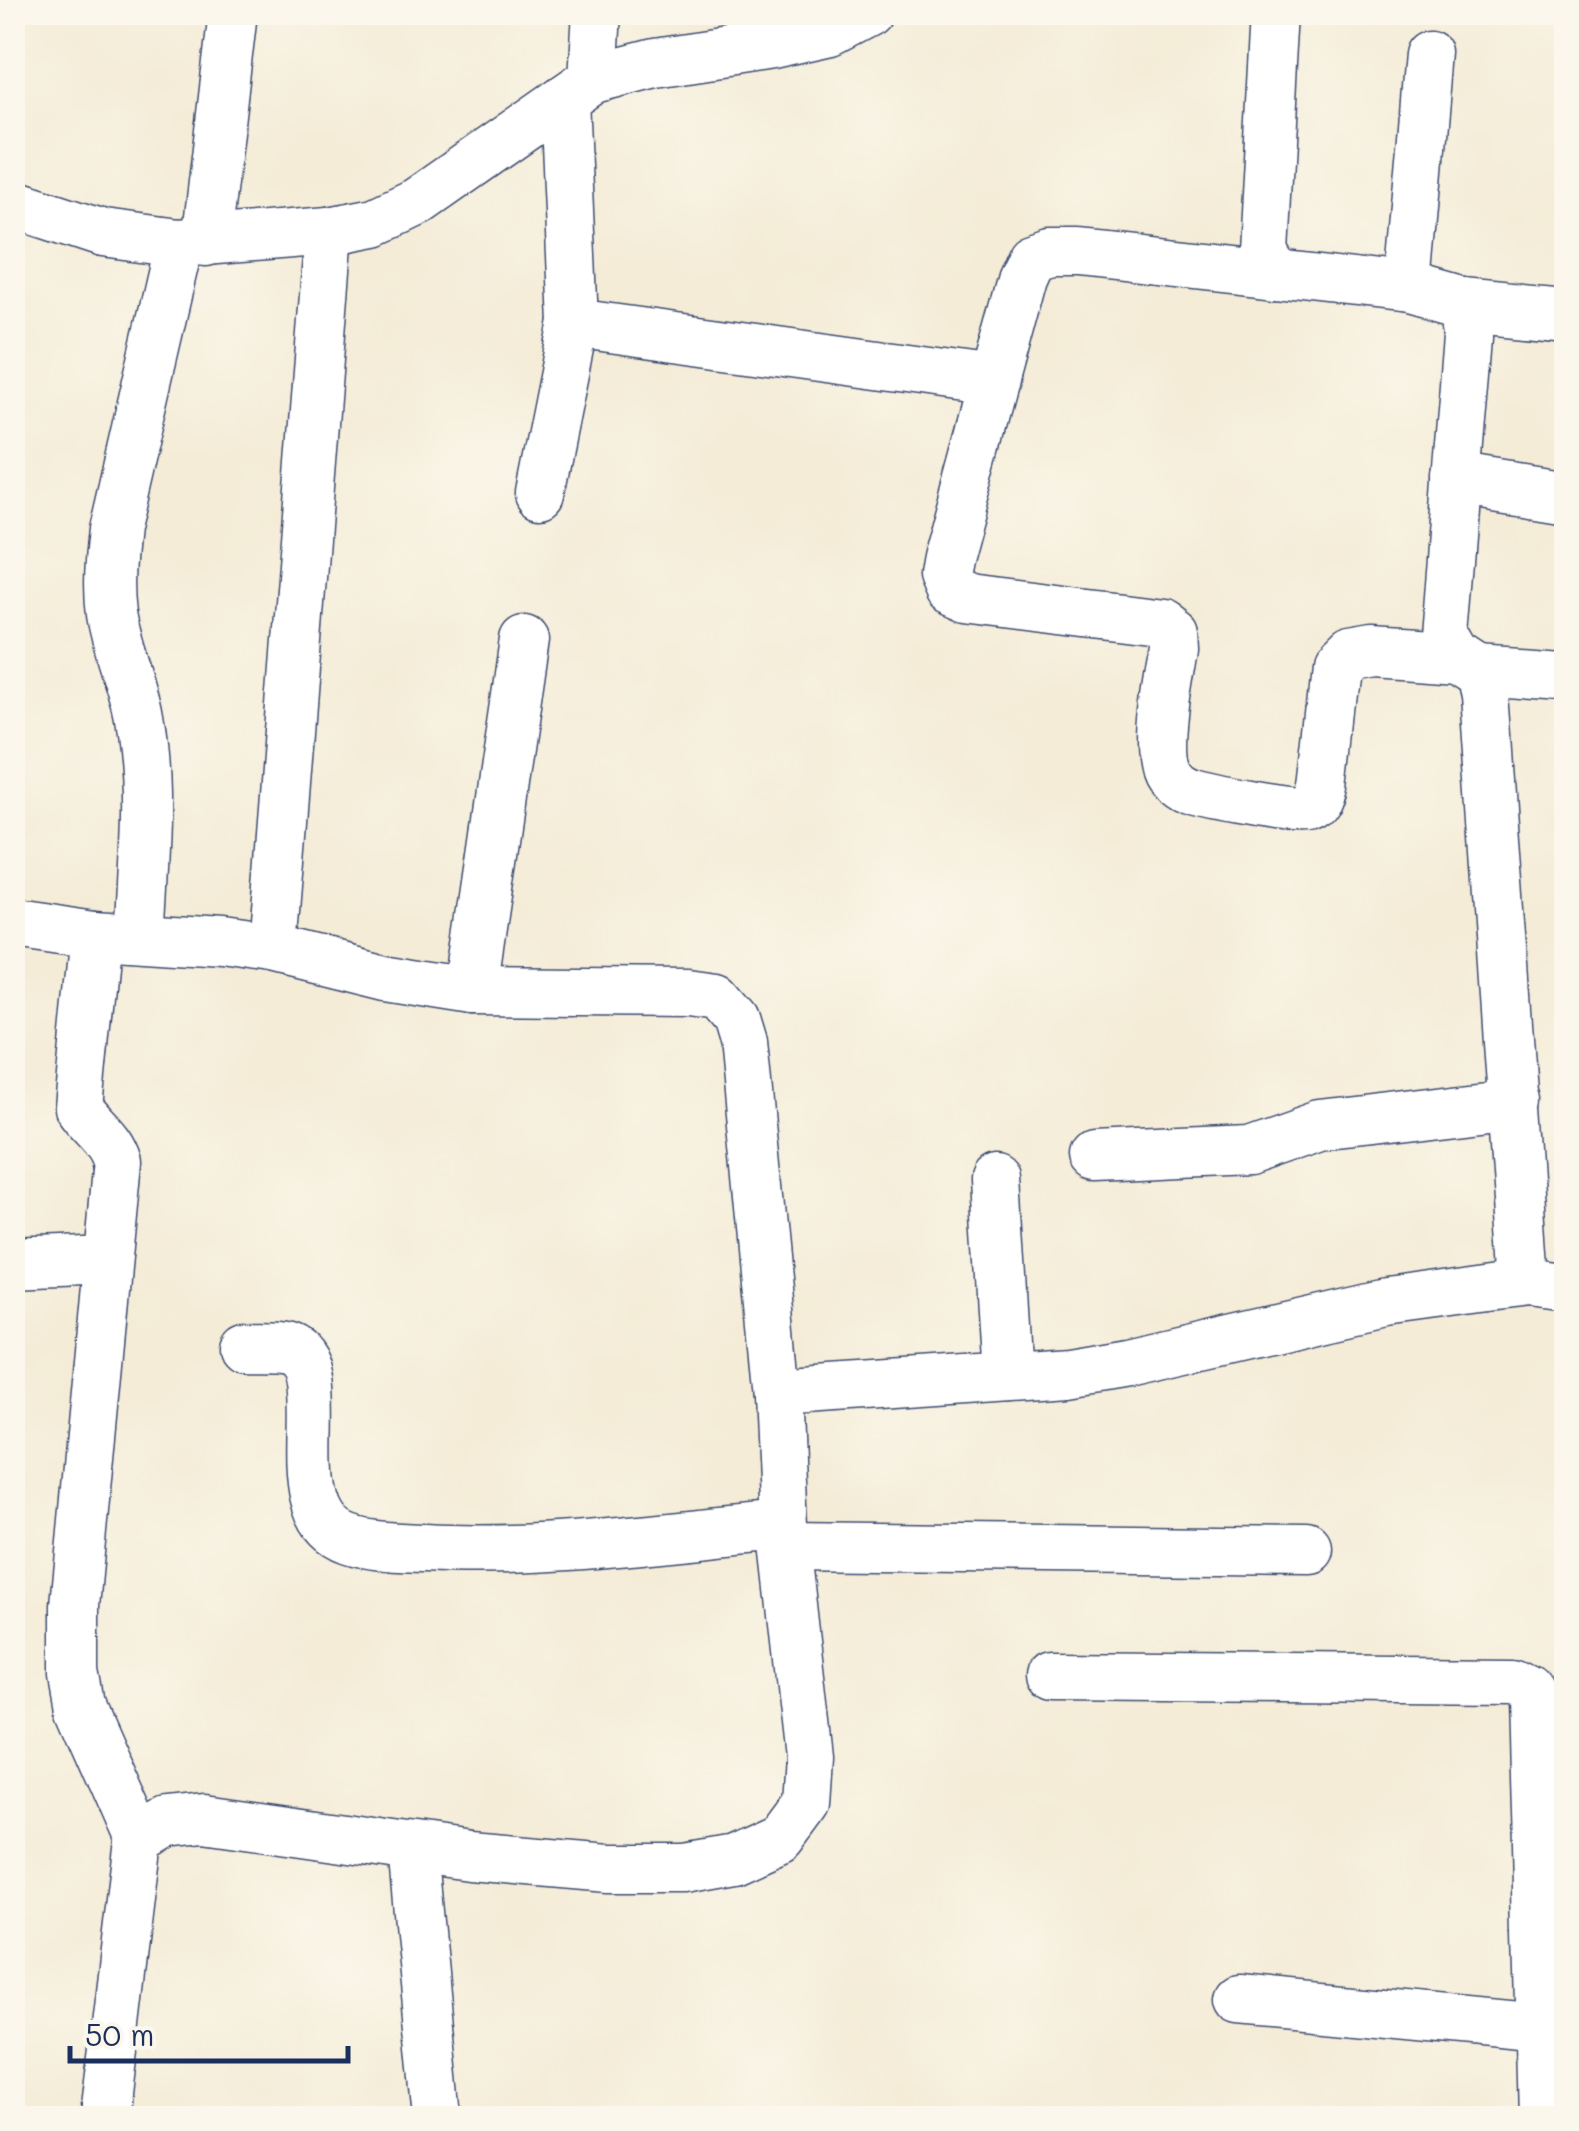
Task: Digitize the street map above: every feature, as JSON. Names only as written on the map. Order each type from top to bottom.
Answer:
[{"type":"street","points":[[105,2118],[140,1840],[81,1706],[75,1673],[75,1604],[117,1161],[104,1133],[88,1123],[78,1108],[146,824],[139,719],[111,615],[109,570],[113,528],[192,243],[233,12]]},
{"type":"street","points":[[540,494],[574,322],[578,89],[597,12]]},
{"type":"street","points":[[12,203],[103,233],[192,243],[329,232],[374,222],[417,202],[578,89],[655,63],[772,46],[830,32],[868,12]]},
{"type":"street","points":[[1276,12],[1263,250],[1276,273]]},
{"type":"street","points":[[1409,288],[1429,54]]},
{"type":"street","points":[[273,950],[329,232]]},
{"type":"street","points":[[1566,314],[1465,304],[1409,288],[1078,251],[1050,251],[1032,257],[1022,277],[943,576],[948,590],[967,598],[1160,622],[1172,632],[1174,648],[1162,747],[1164,766],[1172,782],[1189,791],[1287,810],[1306,810],[1317,801],[1335,668],[1348,655],[1372,652],[1566,678]]},
{"type":"street","points":[[777,1392],[1068,1372],[1386,1302],[1546,1286],[1514,1102],[1484,692],[1468,664],[1444,636],[1468,333],[1465,304]]},
{"type":"street","points":[[574,322],[994,381]]},
{"type":"street","points":[[1456,478],[1566,497]]},
{"type":"street","points":[[473,991],[524,640]]},
{"type":"street","points":[[12,922],[273,950],[399,980],[473,991],[688,993],[717,997],[736,1019],[743,1042],[777,1392],[784,1536],[809,1757],[806,1803],[780,1838],[734,1859],[684,1868],[609,1868],[412,1850],[204,1818],[168,1822],[140,1840]]},
{"type":"street","points":[[1094,1157],[1249,1150],[1320,1125],[1514,1102]]},
{"type":"street","points":[[995,1180],[1007,1376]]},
{"type":"street","points":[[12,1264],[107,1260]]},
{"type":"street","points":[[244,1345],[289,1348],[302,1358],[309,1376],[316,1508],[330,1528],[349,1539],[404,1547],[501,1549],[784,1536],[1306,1552]]},
{"type":"street","points":[[1049,1676],[1512,1680],[1526,1687],[1550,1751],[1550,2038],[1543,2118]]},
{"type":"street","points":[[412,1850],[438,2118]]},
{"type":"street","points":[[1239,1998],[1550,2038]]}]
